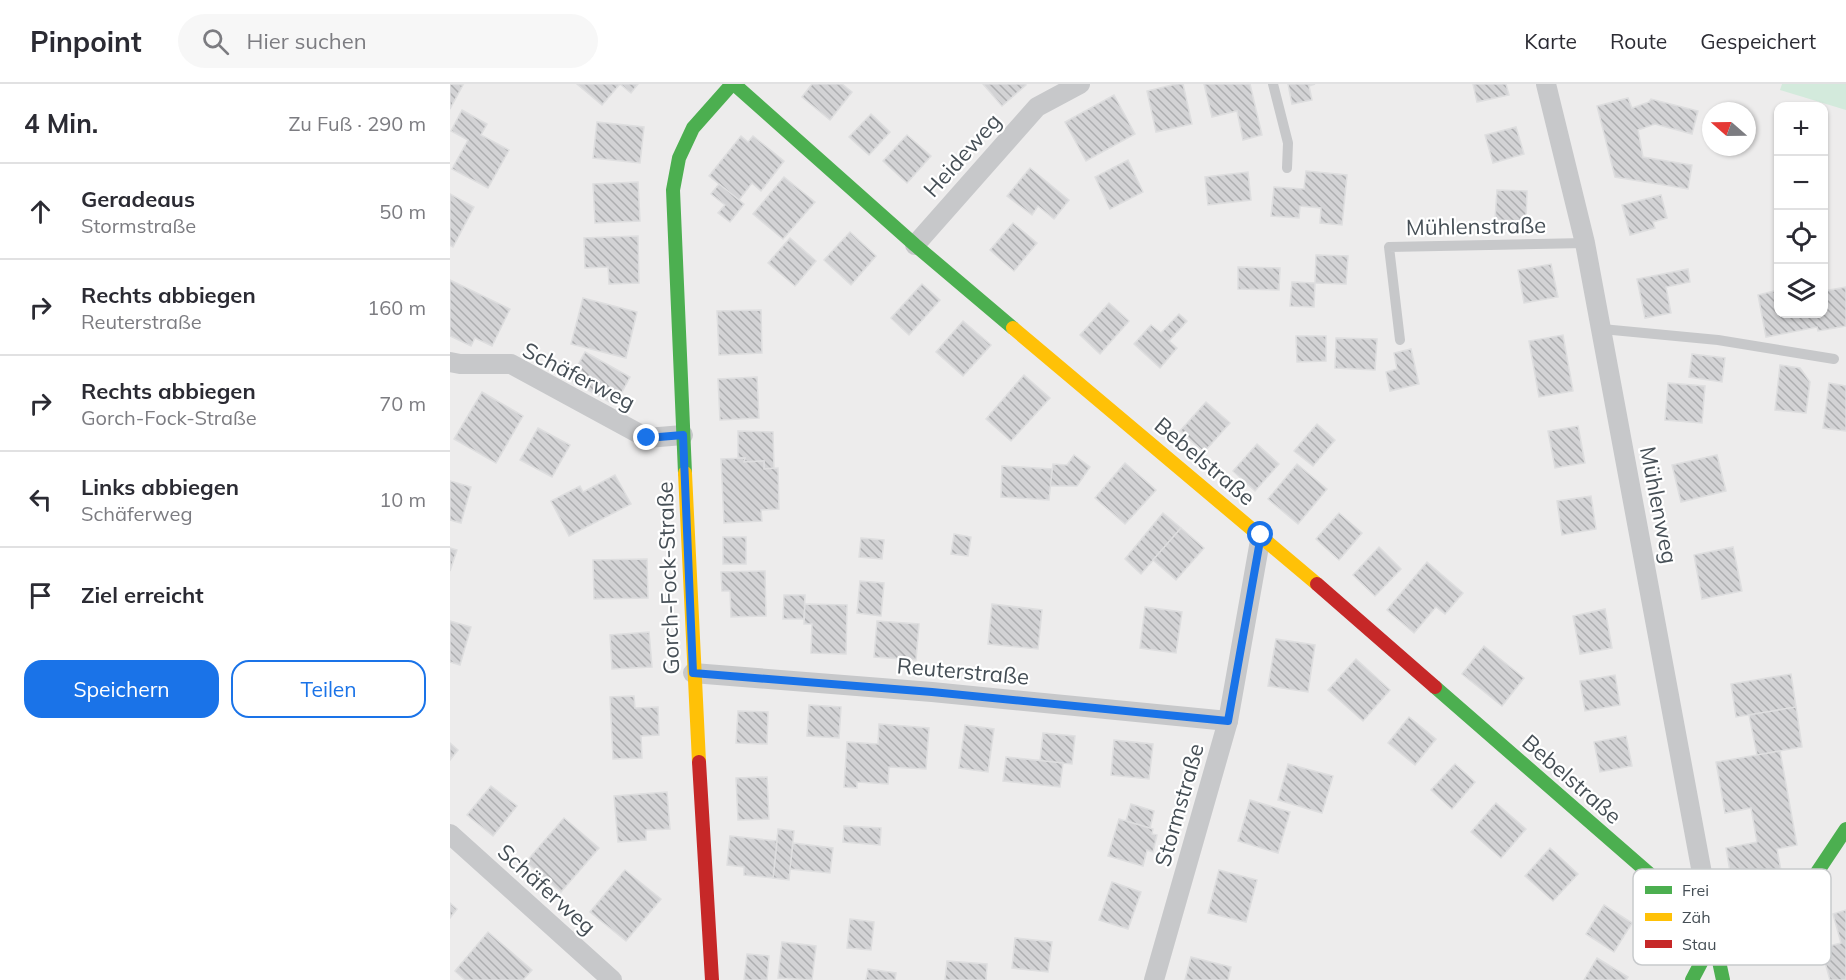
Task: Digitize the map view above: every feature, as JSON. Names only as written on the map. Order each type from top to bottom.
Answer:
[{"type":"street","name":"Bebelstraße","points":[[733,84],[915,245],[1261,535],[1643,869]]},
{"type":"street","name":"Gorch-Fock-Straße","points":[[712,980],[693,673],[674,190],[679,158],[693,128],[733,84]]},
{"type":"street","name":"Heideweg","points":[[915,245],[1037,107],[1080,84]]},
{"type":"street","name":"Mühlenweg","points":[[1546,84],[1585,243],[1702,869]]},
{"type":"street","name":"Schäferweg","points":[[450,362],[511,364],[647,438],[683,435]]},
{"type":"street","name":"Stormstraße","points":[[1154,980],[1228,721],[1261,535]]},
{"type":"street","name":"Reuterstraße","points":[[693,673],[932,692],[1228,721]]},
{"type":"street","points":[[1819,869],[1846,829]]},
{"type":"street","name":"Schäferweg","points":[[450,834],[612,980]]},
{"type":"street","points":[[1692,980],[1700,965]]},
{"type":"street","name":"Mühlenweg","points":[[1720,965],[1723,980]]},
{"type":"lane","points":[[1273,84],[1288,143],[1287,168]]},
{"type":"lane","name":"Mühlenstraße","points":[[1400,340],[1389,247],[1585,243]]},
{"type":"lane","points":[[1602,329],[1718,340],[1834,359]]},
{"type":"green space","points":[[1782,84],[1846,84],[1846,110],[1828,105],[1828,102],[1820,102],[1780,90]]},
{"type":"building","points":[[450,84],[463,85],[450,109]]},
{"type":"building","points":[[577,84],[620,84],[602,105]]},
{"type":"building","points":[[620,84],[638,84],[631,93]]},
{"type":"building","points":[[812,84],[842,84],[852,92],[830,120],[802,97]]},
{"type":"building","points":[[983,84],[1025,84],[1026,85],[1002,106]]},
{"type":"building","points":[[1183,84],[1192,124],[1156,132],[1147,91]]},
{"type":"building","points":[[1204,84],[1250,84],[1262,135],[1243,140],[1237,111],[1212,117]]},
{"type":"building","points":[[1288,84],[1315,84],[1309,86],[1312,100],[1292,104]]},
{"type":"building","points":[[1473,84],[1506,84],[1509,95],[1477,102]]},
{"type":"building","points":[[1114,95],[1135,134],[1086,161],[1065,122]]},
{"type":"building","points":[[1628,98],[1632,108],[1649,102],[1651,99],[1698,111],[1692,134],[1655,124],[1638,130],[1643,157],[1692,165],[1688,189],[1615,177],[1597,106]]},
{"type":"building","points":[[462,110],[487,124],[481,135],[509,150],[488,188],[452,169],[468,140],[451,131]]},
{"type":"building","points":[[871,114],[890,132],[869,155],[849,137]]},
{"type":"building","points":[[597,122],[644,127],[640,163],[593,158]]},
{"type":"building","points":[[1516,127],[1524,154],[1493,163],[1485,135]]},
{"type":"building","points":[[907,135],[931,156],[907,183],[883,161]]},
{"type":"building","points":[[741,136],[748,142],[753,136],[784,161],[761,191],[752,183],[739,200],[709,176]]},
{"type":"building","points":[[1128,160],[1143,192],[1110,209],[1095,177]]},
{"type":"building","points":[[1030,168],[1069,200],[1054,219],[1038,206],[1032,215],[1007,196]]},
{"type":"building","points":[[1306,171],[1347,175],[1342,225],[1320,223],[1321,208],[1300,206],[1299,218],[1271,216],[1274,187],[1304,189]]},
{"type":"building","points":[[1248,172],[1251,200],[1208,205],[1205,177]]},
{"type":"building","points":[[784,177],[815,202],[783,239],[753,214]]},
{"type":"building","points":[[638,182],[640,221],[595,223],[593,184]]},
{"type":"building","points":[[719,184],[744,204],[730,222],[718,213],[725,205],[711,194]]},
{"type":"building","points":[[1497,190],[1527,191],[1526,221],[1495,220]]},
{"type":"building","points":[[450,194],[474,207],[453,247],[450,245]]},
{"type":"building","points":[[1661,195],[1667,218],[1653,222],[1655,228],[1630,235],[1622,205]]},
{"type":"building","points":[[1013,223],[1037,243],[1014,271],[990,250]]},
{"type":"building","points":[[850,232],[876,256],[851,285],[824,260]]},
{"type":"building","points":[[638,236],[639,283],[609,284],[608,267],[585,268],[584,238]]},
{"type":"building","points":[[790,238],[816,261],[795,286],[768,263]]},
{"type":"building","points":[[1316,255],[1348,256],[1346,284],[1315,283]]},
{"type":"building","points":[[1551,264],[1558,297],[1524,303],[1518,270]]},
{"type":"building","points":[[1238,267],[1280,268],[1279,290],[1238,289]]},
{"type":"building","points":[[1688,269],[1690,282],[1666,287],[1671,313],[1645,318],[1637,279]]},
{"type":"building","points":[[450,280],[510,309],[492,346],[475,338],[471,346],[450,336]]},
{"type":"building","points":[[1292,282],[1315,283],[1314,307],[1290,306]]},
{"type":"building","points":[[922,284],[940,300],[909,335],[891,318]]},
{"type":"building","points":[[1846,287],[1846,326],[1818,331],[1817,327],[1766,337],[1758,295],[1774,291],[1774,318],[1828,318],[1828,290]]},
{"type":"building","points":[[583,298],[637,312],[626,358],[571,344]]},
{"type":"building","points":[[1109,303],[1129,321],[1100,354],[1080,335]]},
{"type":"building","points":[[761,310],[762,353],[719,355],[717,311]]},
{"type":"building","points":[[1179,314],[1187,321],[1169,341],[1177,348],[1160,368],[1134,344],[1151,325],[1161,333]]},
{"type":"building","points":[[963,321],[991,345],[963,376],[936,352]]},
{"type":"building","points":[[1563,335],[1573,391],[1539,397],[1529,341]]},
{"type":"building","points":[[1296,336],[1326,336],[1326,361],[1297,362]]},
{"type":"building","points":[[1336,338],[1377,339],[1375,370],[1335,368]]},
{"type":"building","points":[[1411,349],[1419,384],[1390,391],[1386,372],[1397,369],[1394,353]]},
{"type":"building","points":[[585,352],[630,377],[615,405],[570,380]]},
{"type":"building","points":[[1692,354],[1725,358],[1722,382],[1689,377]]},
{"type":"building","points":[[1780,365],[1800,368],[1810,382],[1806,413],[1775,410]]},
{"type":"building","points":[[1024,375],[1050,398],[1011,441],[986,419]]},
{"type":"building","points":[[757,377],[759,418],[720,420],[718,379]]},
{"type":"building","points":[[1668,383],[1705,386],[1702,423],[1665,420]]},
{"type":"building","points":[[1829,383],[1846,386],[1846,431],[1823,428]]},
{"type":"building","points":[[482,392],[523,416],[496,463],[454,439]]},
{"type":"building","points":[[1206,402],[1230,423],[1204,452],[1180,431]]},
{"type":"building","points":[[1317,424],[1335,440],[1313,466],[1294,451]]},
{"type":"building","points":[[1578,426],[1585,463],[1555,468],[1548,431]]},
{"type":"building","points":[[538,428],[570,445],[552,477],[520,460]]},
{"type":"building","points":[[738,431],[773,432],[774,468],[764,469],[764,461],[744,462],[745,458],[738,458]]},
{"type":"building","points":[[1257,444],[1279,464],[1255,491],[1233,471]]},
{"type":"building","points":[[1074,455],[1090,467],[1077,486],[1050,486],[1053,464],[1067,465]]},
{"type":"building","points":[[1717,455],[1726,491],[1681,502],[1672,465]]},
{"type":"building","points":[[745,458],[744,462],[764,461],[764,469],[778,468],[779,509],[761,510],[762,521],[724,523],[721,459]]},
{"type":"building","points":[[1125,463],[1156,490],[1125,524],[1095,498]]},
{"type":"building","points":[[1297,464],[1327,489],[1298,524],[1268,499]]},
{"type":"building","points":[[1002,466],[1052,469],[1049,500],[1001,497]]},
{"type":"building","points":[[615,475],[631,504],[569,536],[551,501],[580,486],[583,492]]},
{"type":"building","points":[[450,481],[471,487],[461,523],[450,520]]},
{"type":"building","points":[[1591,496],[1596,529],[1562,535],[1557,501]]},
{"type":"building","points":[[1163,513],[1181,528],[1141,574],[1125,559]]},
{"type":"building","points":[[1339,513],[1362,533],[1339,560],[1316,539]]},
{"type":"building","points":[[1181,528],[1204,548],[1176,580],[1153,560]]},
{"type":"building","points":[[954,534],[971,537],[968,556],[951,554]]},
{"type":"building","points":[[723,537],[746,537],[746,564],[723,564]]},
{"type":"building","points":[[861,538],[884,540],[882,559],[859,557]]},
{"type":"building","points":[[1379,547],[1401,569],[1375,596],[1353,575]]},
{"type":"building","points":[[1733,547],[1742,591],[1702,599],[1694,555]]},
{"type":"building","points":[[450,548],[457,550],[450,571]]},
{"type":"building","points":[[647,559],[648,598],[594,599],[593,560]]},
{"type":"building","points":[[1427,562],[1463,593],[1445,614],[1436,607],[1414,633],[1387,610]]},
{"type":"building","points":[[765,571],[766,616],[731,617],[730,591],[722,591],[721,572]]},
{"type":"building","points":[[860,581],[884,583],[881,616],[857,613]]},
{"type":"building","points":[[784,595],[805,595],[804,619],[783,619]]},
{"type":"building","points":[[805,604],[847,605],[846,654],[811,653],[812,624],[804,624]]},
{"type":"building","points":[[992,604],[1042,610],[1038,649],[988,644]]},
{"type":"building","points":[[1145,607],[1182,612],[1176,653],[1140,648]]},
{"type":"building","points":[[1605,609],[1612,648],[1580,654],[1573,616]]},
{"type":"building","points":[[450,621],[471,627],[460,665],[450,662]]},
{"type":"building","points":[[877,621],[919,624],[916,660],[874,657]]},
{"type":"building","points":[[649,632],[652,667],[612,669],[610,635]]},
{"type":"building","points":[[1276,639],[1315,645],[1308,692],[1268,686]]},
{"type":"building","points":[[1484,646],[1524,678],[1502,706],[1462,674]]},
{"type":"building","points":[[1356,659],[1390,690],[1363,721],[1328,690]]},
{"type":"building","points":[[1791,674],[1796,707],[1736,717],[1731,684]]},
{"type":"building","points":[[1615,675],[1620,705],[1585,711],[1580,681]]},
{"type":"building","points":[[634,696],[635,708],[658,707],[659,735],[641,736],[642,758],[613,759],[610,697]]},
{"type":"building","points":[[809,705],[841,707],[839,738],[807,736]]},
{"type":"building","points":[[1796,707],[1802,747],[1757,755],[1749,715]]},
{"type":"building","points":[[738,711],[768,712],[767,744],[736,743]]},
{"type":"building","points":[[1409,717],[1436,739],[1415,765],[1388,743]]},
{"type":"building","points":[[879,724],[929,728],[926,769],[889,767],[888,784],[857,782],[857,788],[844,787],[847,742],[878,744]]},
{"type":"building","points":[[965,725],[994,729],[988,772],[959,768]]},
{"type":"building","points":[[1043,733],[1075,736],[1072,764],[1040,761]]},
{"type":"building","points":[[1626,736],[1632,766],[1600,772],[1594,742]]},
{"type":"building","points":[[1114,740],[1153,744],[1149,779],[1111,775]]},
{"type":"building","points":[[450,743],[458,750],[450,760]]},
{"type":"building","points":[[1780,751],[1797,845],[1777,849],[1781,869],[1730,869],[1726,848],[1757,842],[1751,808],[1725,813],[1716,762]]},
{"type":"building","points":[[1006,757],[1063,763],[1060,787],[1003,781]]},
{"type":"building","points":[[1288,764],[1333,776],[1322,813],[1278,800]]},
{"type":"building","points":[[1455,764],[1475,782],[1452,809],[1431,790]]},
{"type":"building","points":[[767,777],[769,819],[738,820],[736,778]]},
{"type":"building","points":[[491,786],[517,806],[493,836],[467,815]]},
{"type":"building","points":[[667,792],[670,829],[646,830],[646,840],[618,842],[614,796]]},
{"type":"building","points":[[1250,800],[1290,812],[1278,853],[1238,841]]},
{"type":"building","points":[[1496,803],[1526,829],[1501,858],[1471,832]]},
{"type":"building","points":[[1131,804],[1154,811],[1150,828],[1126,821]]},
{"type":"building","points":[[564,818],[599,848],[561,892],[526,862]]},
{"type":"building","points":[[1119,819],[1153,829],[1152,834],[1157,835],[1153,852],[1147,850],[1143,866],[1108,856]]},
{"type":"building","points":[[844,826],[881,828],[880,845],[843,842]]},
{"type":"building","points":[[778,829],[794,831],[789,880],[773,878]]},
{"type":"building","points":[[730,836],[777,841],[773,878],[744,875],[744,867],[727,865]]},
{"type":"building","points":[[793,843],[833,848],[830,873],[790,869]]},
{"type":"building","points":[[1550,848],[1578,874],[1553,901],[1525,876]]},
{"type":"building","points":[[625,870],[661,899],[626,941],[590,912]]},
{"type":"building","points":[[1219,870],[1257,880],[1246,922],[1208,913]]},
{"type":"building","points":[[1112,882],[1141,892],[1128,929],[1099,920]]},
{"type":"building","points":[[450,903],[457,909],[450,918]]},
{"type":"building","points":[[1604,905],[1632,923],[1614,952],[1586,934]]},
{"type":"building","points":[[1846,910],[1846,980],[1830,980],[1826,965],[1831,965],[1831,946],[1841,943],[1833,914]]},
{"type":"building","points":[[850,919],[874,922],[871,950],[847,948]]},
{"type":"building","points":[[488,932],[532,970],[523,980],[465,980],[455,971]]},
{"type":"building","points":[[1015,938],[1052,942],[1048,972],[1012,968]]},
{"type":"building","points":[[782,942],[816,946],[812,980],[778,978]]},
{"type":"building","points":[[747,954],[769,956],[767,980],[744,980]]},
{"type":"building","points":[[1191,957],[1231,967],[1228,980],[1185,980]]},
{"type":"building","points":[[1597,958],[1628,977],[1626,980],[1584,980]]},
{"type":"building","points":[[947,961],[987,964],[986,980],[945,980]]},
{"type":"building","points":[[868,969],[896,973],[895,980],[866,980]]},
{"type":"traffic: fast","points":[[685,473],[673,190],[679,158],[693,128],[732,84]]},
{"type":"traffic: fast","points":[[734,84],[915,245],[1013,328]]},
{"type":"traffic: fast","points":[[1435,687],[1644,869]]},
{"type":"traffic: fast","points":[[1819,869],[1846,829]]},
{"type":"traffic: fast","points":[[1692,980],[1700,965]]},
{"type":"traffic: fast","points":[[1720,965],[1723,980]]},
{"type":"traffic: slow","points":[[1013,328],[1317,584]]},
{"type":"traffic: slow","points":[[685,473],[699,762]]},
{"type":"traffic: jam","points":[[1317,584],[1435,687]]},
{"type":"traffic: jam","points":[[699,762],[712,980]]},
{"type":"route","points":[[647,438],[683,435],[693,673],[932,692],[1228,721],[1261,535]]}]
